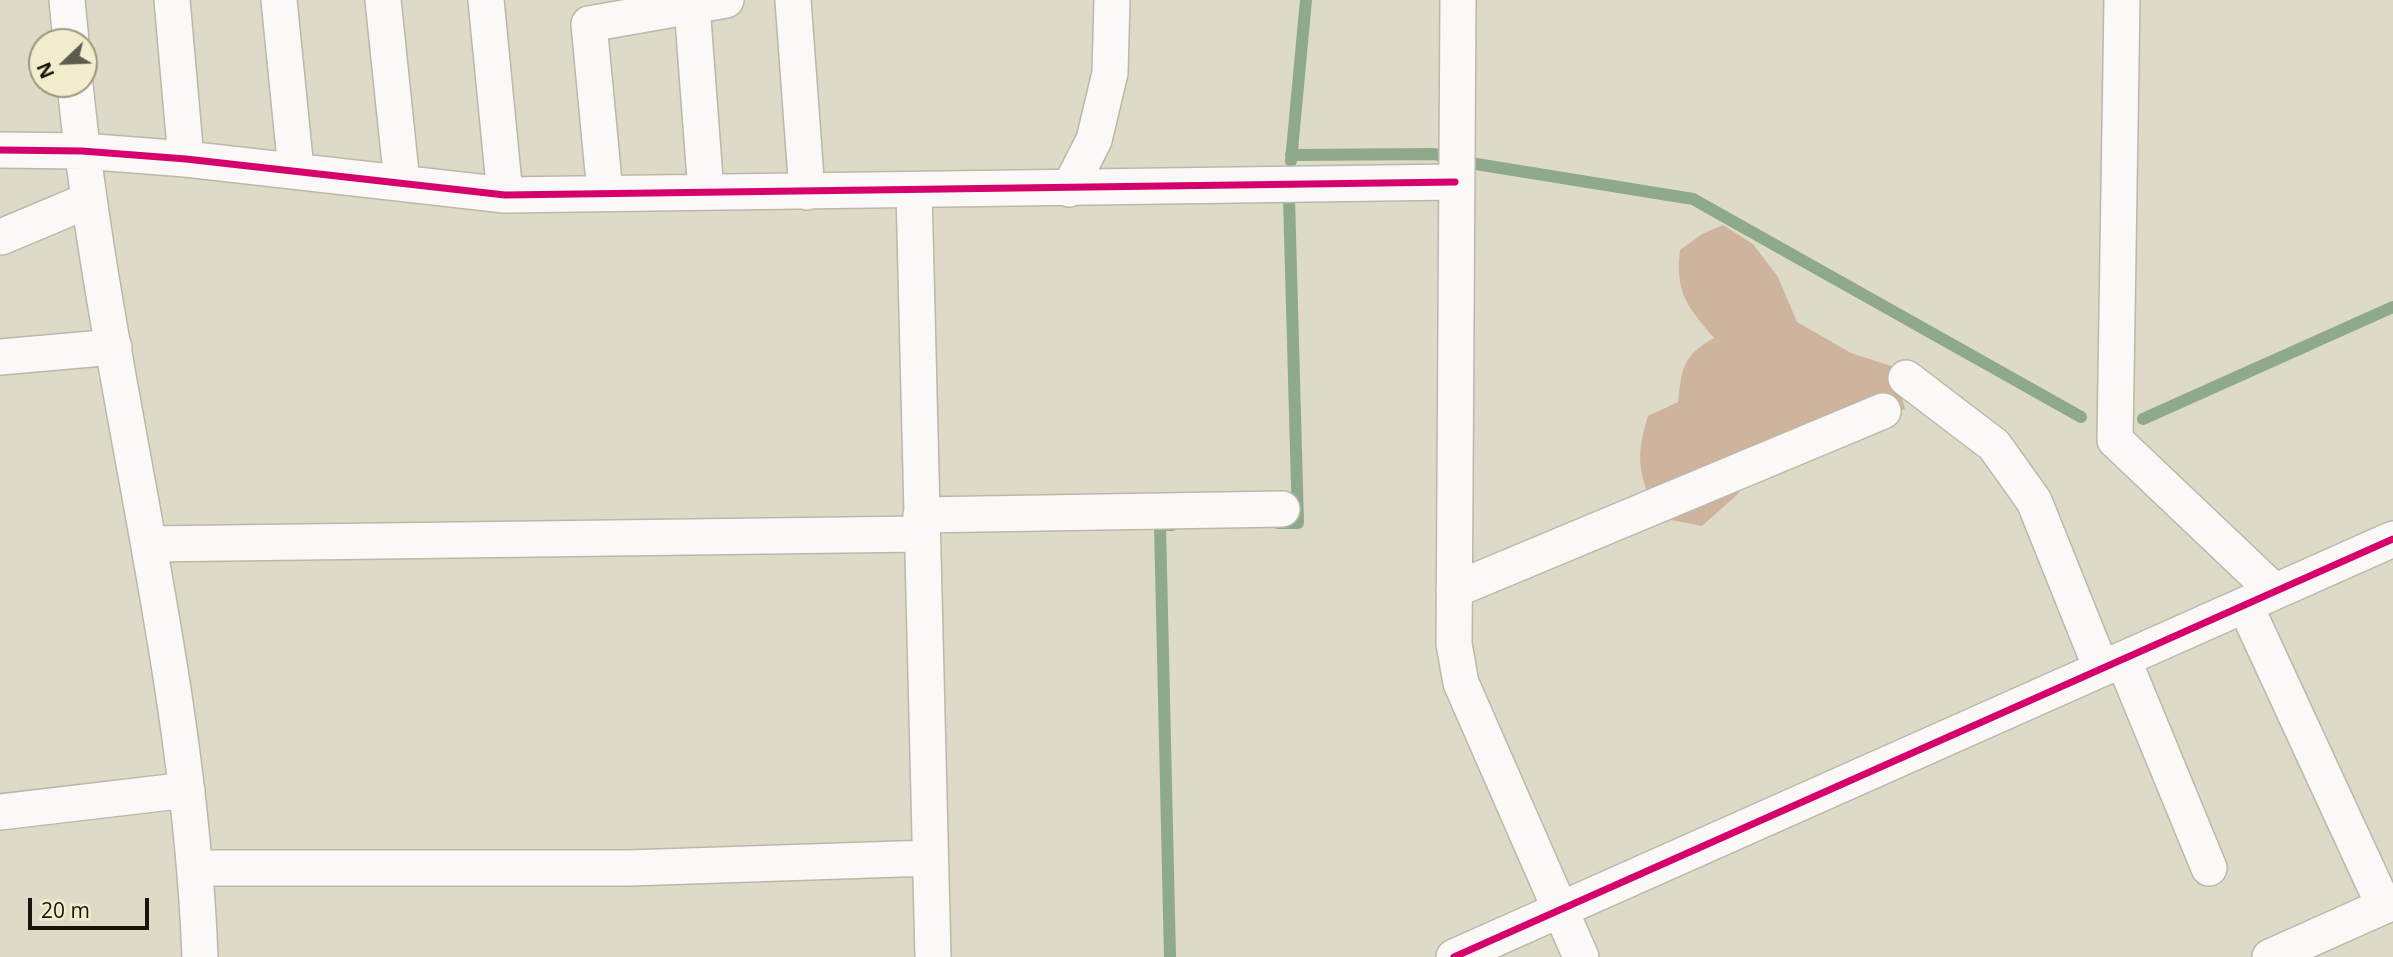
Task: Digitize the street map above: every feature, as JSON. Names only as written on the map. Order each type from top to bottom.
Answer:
[{"type":"street","points":[[67,0],[70,28]]},
{"type":"street","points":[[172,0],[186,159]]},
{"type":"street","points":[[279,0],[296,170]]},
{"type":"street","points":[[383,0],[402,183]]},
{"type":"street","points":[[486,0],[505,195]]},
{"type":"street","points":[[605,193],[589,24],[726,0]]},
{"type":"street","points":[[793,0],[807,192]]},
{"type":"street","points":[[1069,189],[1094,140],[1110,74],[1112,0]]},
{"type":"street","points":[[1458,0],[1454,644],[1461,683],[1581,957]]},
{"type":"street","points":[[2122,0],[2115,440],[2260,598],[2388,904],[2270,957]]},
{"type":"street","points":[[692,6],[706,192]]},
{"type":"street","points":[[76,98],[89,200],[149,544],[187,790],[197,868],[200,957]]},
{"type":"street","points":[[0,150],[82,151],[186,159],[505,195],[1455,182]]},
{"type":"street","points":[[914,191],[933,957]]},
{"type":"street","points":[[1,237],[89,200]]},
{"type":"street","points":[[0,357],[114,347]]},
{"type":"street","points":[[1906,378],[1994,445],[2034,501],[2209,867]]},
{"type":"street","points":[[1454,590],[1882,411]]},
{"type":"street","points":[[149,544],[921,525],[1282,509]]},
{"type":"street","points":[[1454,957],[2393,539]]},
{"type":"street","points":[[0,812],[187,790]]},
{"type":"street","points":[[197,868],[629,868],[930,858]]},
{"type":"shaded area","points":[[1723,225],[1753,244],[1778,277],[1797,322],[1851,353],[1894,367],[1905,409],[1861,430],[1753,447],[1739,493],[1702,526],[1661,518],[1648,492],[1640,457],[1648,416],[1678,402],[1686,364],[1695,351],[1714,338],[1690,307],[1681,288],[1680,250],[1702,234]]},
{"type":"waterway","points":[[1291,161],[1306,0]]},
{"type":"waterway","points":[[1291,155],[1435,154],[1445,157]]},
{"type":"waterway","points":[[1476,164],[1693,199],[2081,417]]},
{"type":"waterway","points":[[1278,523],[1298,523],[1289,198]]},
{"type":"waterway","points":[[2143,419],[2393,307]]},
{"type":"waterway","points":[[1170,957],[1160,525],[1172,525]]},
{"type":"cycle path","points":[[0,150],[82,151],[186,159],[505,195],[1455,182]]},
{"type":"cycle path","points":[[1454,957],[2393,539]]}]
